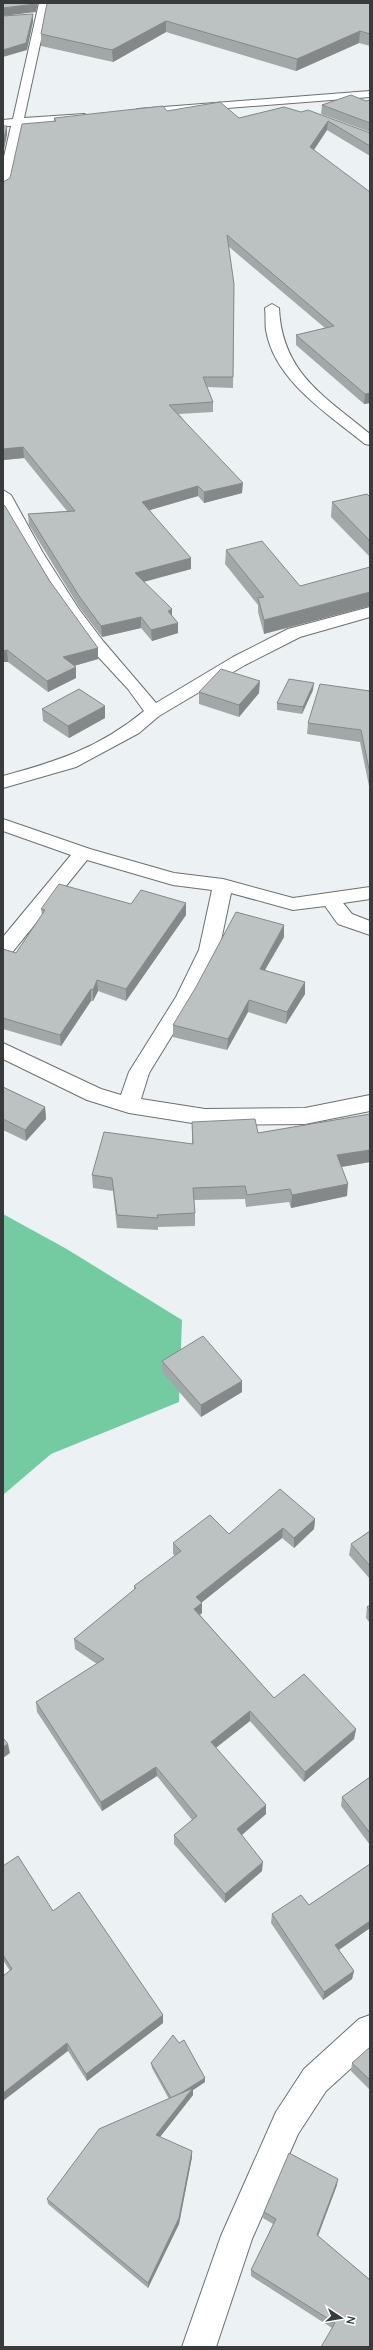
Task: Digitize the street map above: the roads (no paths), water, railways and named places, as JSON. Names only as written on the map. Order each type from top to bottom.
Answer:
[{"type":"street","points":[[3,188],[37,16],[44,3]]},
{"type":"street","points":[[125,113],[262,104],[370,94]]},
{"type":"street","points":[[262,104],[283,105],[302,111]]},
{"type":"street","points":[[3,123],[94,116]]},
{"type":"street","points":[[272,308],[271,325],[283,355],[302,384],[326,406],[370,441]]},
{"type":"street","points":[[3,495],[30,545],[69,607],[105,655],[145,696],[153,712]]},
{"type":"street","points":[[3,782],[70,763],[108,744],[133,729],[153,712],[239,661],[294,633],[370,612]]},
{"type":"street","points":[[3,825],[83,853],[173,878],[223,885],[293,904],[370,893]]},
{"type":"street","points":[[3,950],[83,853]]},
{"type":"street","points":[[129,1105],[139,1072],[185,998],[209,950],[223,885]]},
{"type":"street","points":[[329,898],[345,919],[370,928]]},
{"type":"street","points":[[3,1050],[94,1094],[129,1105],[205,1117],[252,1118],[305,1116],[370,1103]]},
{"type":"street","points":[[199,2347],[237,2236],[287,2123],[315,2080],[370,2030]]}]
